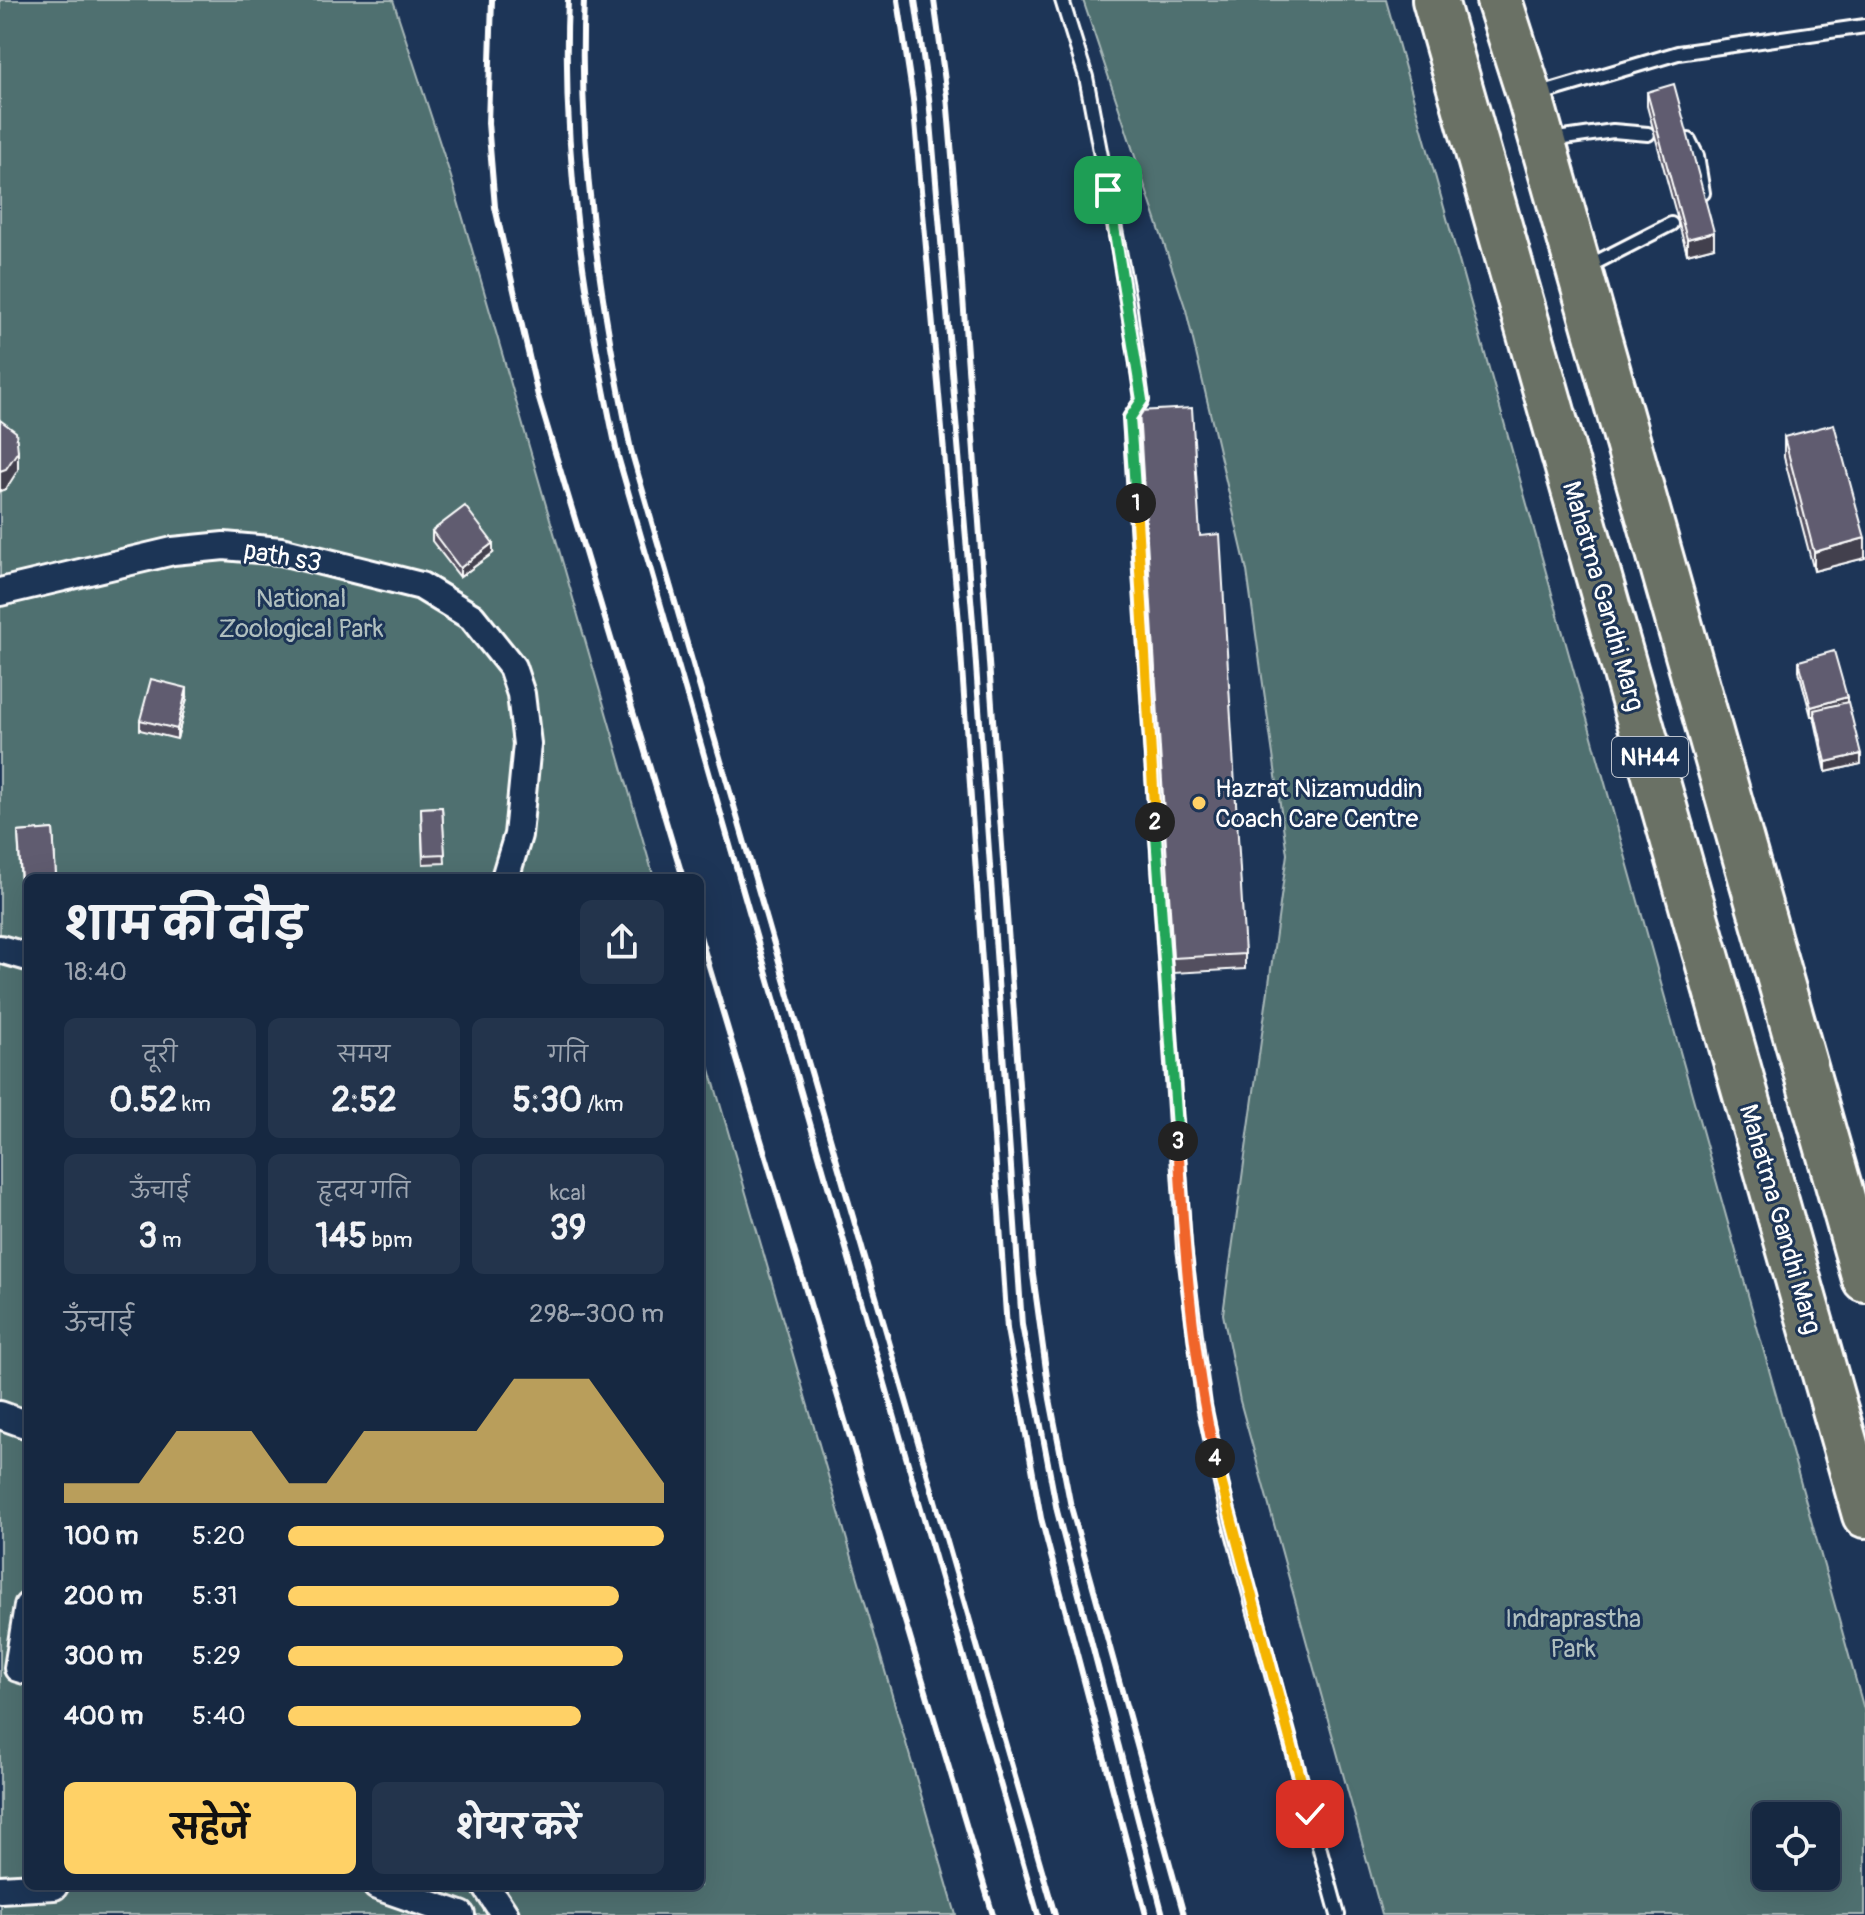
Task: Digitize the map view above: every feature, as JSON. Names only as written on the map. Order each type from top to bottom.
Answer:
[{"type":"highway","name":"Mahatma Gandhi Marg","points":[[1435,0],[1865,1515]]},
{"type":"highway","points":[[1499,0],[1543,141],[1865,1279]]},
{"type":"street","name":"path s3","points":[[0,592],[173,551],[224,546],[281,551],[421,586],[472,617],[512,667],[521,694],[527,744],[518,835],[506,874]]},
{"type":"street","points":[[0,949],[24,956]]},
{"type":"street","points":[[0,1415],[24,1424]]},
{"type":"street","points":[[24,1626],[18,1655],[18,1668],[24,1670]]},
{"type":"street","points":[[0,1889],[24,1888]]},
{"type":"street","points":[[389,1890],[461,1915]]},
{"type":"street","points":[[469,1915],[497,1903]]},
{"type":"lane","points":[[1062,0],[1086,77],[1129,303],[1142,400],[1130,418],[1164,978],[1184,1248],[1204,1406],[1227,1511],[1338,1915]]},
{"type":"lane","points":[[1530,97],[1678,53],[1865,26]]},
{"type":"lane","points":[[1543,141],[1573,134],[1613,131],[1648,134]]},
{"type":"lane","points":[[1689,140],[1697,156],[1703,193]]},
{"type":"lane","points":[[1580,271],[1671,224]]},
{"type":"green space","name":"National Zoological Park","points":[[0,0],[393,0],[451,177],[653,874],[24,874],[24,1890],[704,1890],[704,1049],[956,1915],[0,1915]]},
{"type":"green space","name":"Indraprastha Park","points":[[1083,0],[1386,0],[1865,1713],[1865,1915],[1382,1915],[1240,1401],[1223,1314],[1287,854],[1247,571],[1186,310]]},
{"type":"building","points":[[1674,84],[1714,232],[1687,239],[1647,92]]},
{"type":"building","name":"Hazrat Nizamuddin Coach Care Centre","points":[[1192,408],[1200,536],[1220,534],[1245,954],[1173,958],[1139,411]]},
{"type":"building","points":[[0,420],[16,432],[18,451],[6,469],[0,471]]},
{"type":"building","points":[[1834,424],[1865,538],[1814,552],[1784,437]]},
{"type":"building","points":[[465,506],[493,543],[460,568],[432,531]]},
{"type":"building","points":[[1834,651],[1847,697],[1811,707],[1799,661]]},
{"type":"building","points":[[151,679],[187,688],[177,729],[140,720]]},
{"type":"building","points":[[1848,702],[1861,754],[1826,762],[1814,710]]},
{"type":"building","points":[[442,807],[445,854],[423,855],[421,808]]},
{"type":"building","points":[[53,829],[56,874],[24,874],[21,878],[18,832]]},
{"type":"railway","points":[[492,0],[488,123],[495,207],[538,396],[682,874]]},
{"type":"railway","points":[[568,0],[568,114],[578,228],[595,341],[617,453],[1038,1915]]},
{"type":"railway","points":[[584,0],[584,114],[593,226],[631,450],[1055,1915]]},
{"type":"railway","points":[[898,0],[913,99],[959,623],[1007,1329],[1041,1518],[1146,1915]]},
{"type":"railway","points":[[915,0],[929,98],[973,622],[1022,1325],[1057,1511],[1163,1915]]},
{"type":"railway","points":[[934,0],[947,96],[959,241],[1032,1267],[1050,1399],[1071,1507],[1184,1915]]},
{"type":"railway","points":[[704,949],[993,1915]]},
{"type":"place","name":"Hazrat Nizamuddin Coach Care Centre","points":[[1199,803]]},
{"type":"route","points":[[1108,190],[1129,303],[1142,400],[1130,418],[1164,978],[1175,1090],[1184,1248],[1204,1406],[1227,1511],[1310,1814]]}]
